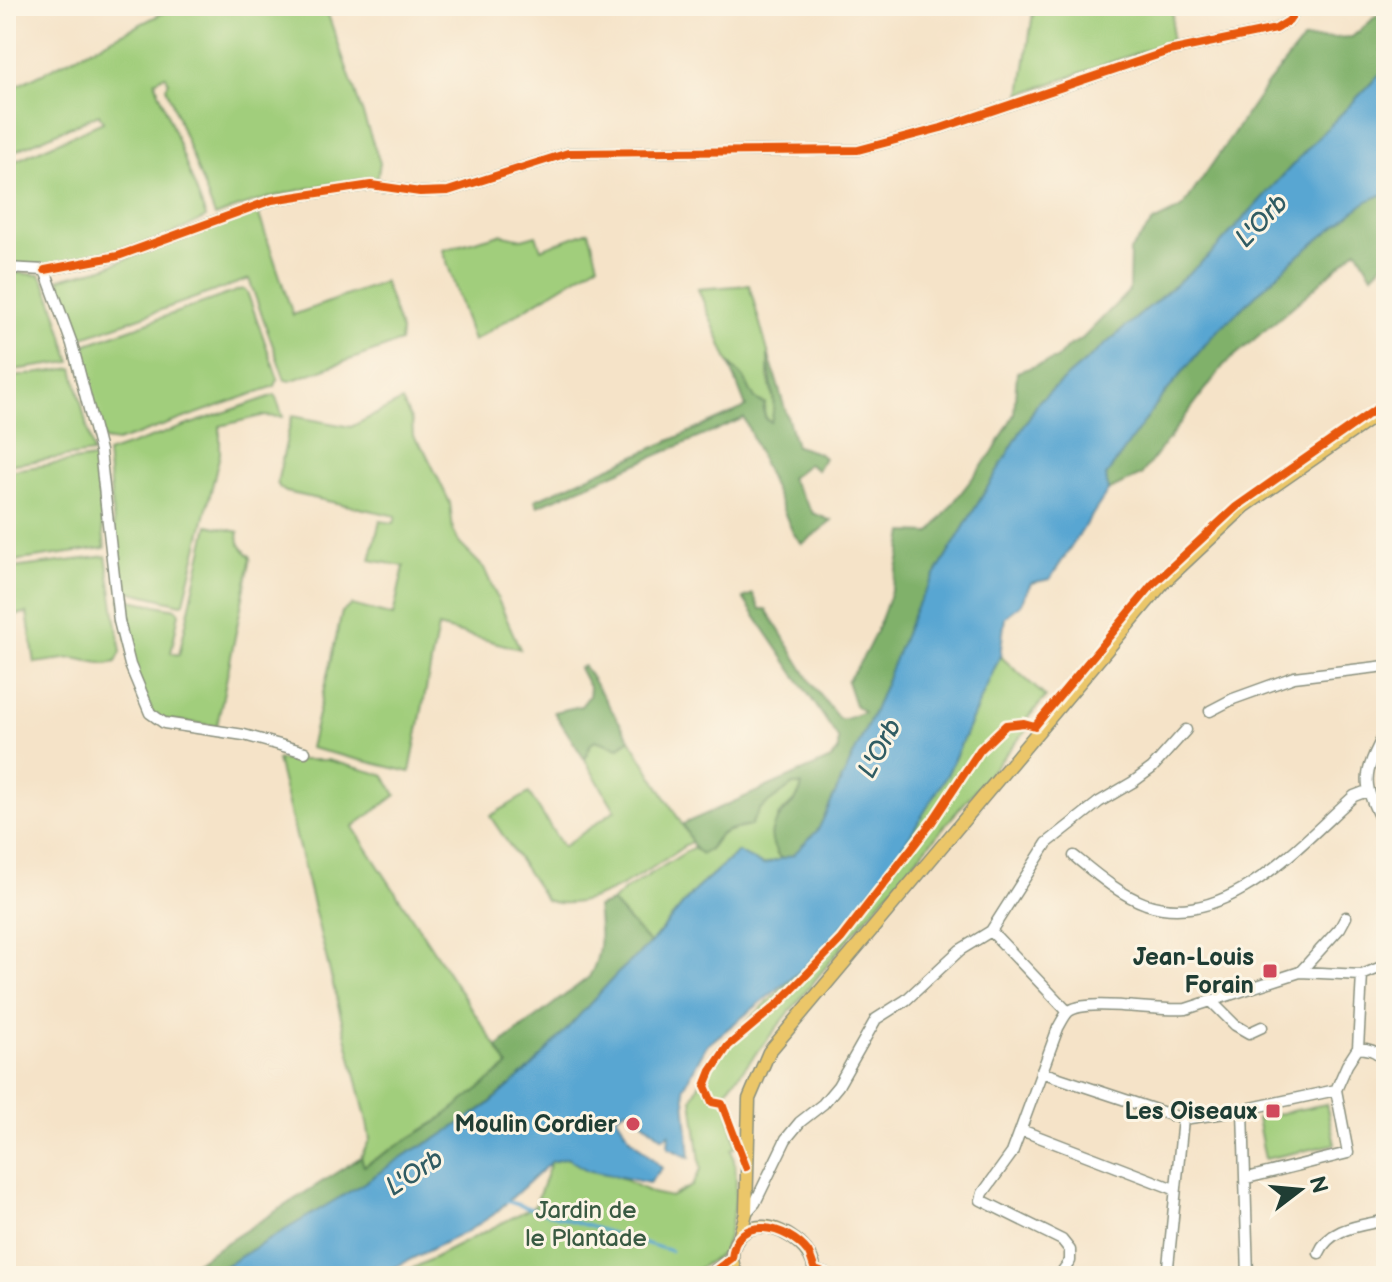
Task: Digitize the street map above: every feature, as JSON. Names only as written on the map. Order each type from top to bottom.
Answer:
[{"type":"main road","points":[[746,1232],[749,1099],[769,1052],[1163,583],[1245,506],[1386,408]]},
{"type":"main road","points":[[738,1276],[732,1258],[733,1247],[746,1232],[767,1227],[795,1240],[808,1253],[815,1273]]},
{"type":"main road","points":[[708,1276],[732,1258]]},
{"type":"street","points":[[6,268],[45,270],[118,256],[272,200],[371,185],[420,192],[448,191],[568,153],[858,150],[874,147],[941,128],[1169,51],[1276,29],[1289,21],[1298,6]]},
{"type":"street","points":[[45,270],[72,344],[100,451],[119,621],[130,665],[150,713],[164,723],[244,735],[305,752]]},
{"type":"street","points":[[1210,711],[1233,699],[1294,677],[1386,666]]},
{"type":"street","points":[[746,1213],[755,1203],[786,1139],[838,1086],[876,1019],[906,1000],[960,950],[991,931],[1047,843],[1099,802],[1152,768],[1186,730]]},
{"type":"street","points":[[1386,731],[1369,770],[1367,791],[1386,831]]},
{"type":"street","points":[[1074,856],[1103,879],[1147,904],[1172,909],[1210,905],[1247,888],[1354,796],[1367,791]]},
{"type":"street","points":[[1300,972],[1340,928],[1346,917]]},
{"type":"street","points":[[991,931],[1068,1012]]},
{"type":"street","points":[[1059,1276],[1070,1261],[1070,1250],[1062,1240],[981,1200],[1012,1153],[1058,1028],[1068,1012],[1081,1005],[1170,1011],[1300,972],[1362,975],[1386,965]]},
{"type":"street","points":[[1247,1178],[1348,1153],[1336,1090],[1358,1048],[1362,975]]},
{"type":"street","points":[[1211,1001],[1235,1025],[1249,1033],[1262,1027]]},
{"type":"street","points":[[1358,1048],[1374,1049],[1381,1055],[1386,1083]]},
{"type":"street","points":[[1041,1072],[1183,1119],[1336,1090]]},
{"type":"street","points":[[1243,1110],[1248,1276]]},
{"type":"street","points":[[1167,1276],[1183,1119]]},
{"type":"street","points":[[1021,1130],[1174,1189]]},
{"type":"street","points":[[1319,1253],[1332,1234],[1386,1220]]},
{"type":"street","points":[[815,1273],[832,1276]]},
{"type":"green space","points":[[177,6],[325,6],[380,163],[377,179],[294,191],[215,216],[166,87],[169,82],[165,75],[155,81],[206,217],[161,238],[109,255],[56,264],[6,264],[6,165],[103,122],[99,114],[6,155],[6,91]]},
{"type":"green space","points":[[1034,6],[1173,6],[1171,41],[1021,94]]},
{"type":"green space","points":[[1386,8],[1386,68],[1210,255],[1039,401],[915,609],[872,716],[818,830],[793,855],[781,859],[773,846],[771,835],[774,826],[793,803],[802,785],[793,785],[760,809],[750,826],[723,833],[702,854],[695,849],[683,824],[831,759],[838,751],[838,738],[743,598],[753,594],[760,609],[766,609],[814,687],[839,719],[864,712],[855,705],[847,681],[877,630],[897,570],[904,532],[930,533],[995,449],[1014,414],[1017,372],[1057,359],[1067,347],[1082,339],[1129,291],[1130,251],[1153,222],[1182,208],[1268,83],[1303,40],[1352,37]]},
{"type":"green space","points":[[1386,193],[1386,261],[1372,275],[1357,249],[1224,365],[1141,475],[1108,491],[1106,476],[1158,402],[1212,336],[1292,261],[1367,201]]},
{"type":"green space","points":[[257,209],[293,315],[384,282],[401,331],[400,342],[290,381],[285,380],[249,279],[81,338],[76,335],[59,279],[103,268]]},
{"type":"green space","points":[[589,231],[598,264],[473,341],[443,250],[500,234],[522,239],[536,235],[541,249]]},
{"type":"green space","points":[[6,272],[40,275],[54,306],[71,362],[6,371]]},
{"type":"green space","points":[[749,285],[768,352],[768,376],[775,407],[771,423],[765,414],[765,403],[755,400],[744,378],[729,363],[698,289]]},
{"type":"green space","points":[[242,289],[247,292],[278,379],[275,386],[117,442],[104,440],[79,347]]},
{"type":"green space","points":[[768,352],[796,446],[824,458],[817,470],[808,464],[790,478],[813,513],[832,521],[802,544],[793,533],[744,418],[538,506],[535,500],[746,407],[729,363],[744,378],[755,399],[765,404],[766,420],[771,422],[773,396]]},
{"type":"green space","points":[[73,368],[93,453],[6,465],[6,378]]},
{"type":"green space","points":[[275,395],[283,417],[261,416],[220,426],[220,454],[184,602],[181,604],[120,589],[107,453]]},
{"type":"green space","points":[[402,401],[412,422],[413,436],[425,451],[450,503],[453,530],[460,544],[484,568],[520,649],[438,627],[410,772],[310,748],[342,612],[352,605],[393,616],[404,566],[370,560],[380,521],[394,523],[396,516],[286,492],[277,483],[292,416],[351,427]]},
{"type":"green space","points":[[94,458],[105,548],[6,562],[6,471]]},
{"type":"green space","points":[[208,525],[239,532],[239,543],[251,557],[217,726],[154,718],[130,658],[120,598],[176,609],[179,613],[171,653],[179,655]]},
{"type":"green space","points":[[106,556],[121,652],[116,662],[106,664],[72,658],[35,663],[27,613],[6,616],[6,569]]},
{"type":"green space","name":"Jardin de le Plantade","points":[[1000,656],[1046,697],[1024,722],[1029,727],[845,943],[725,1092],[736,1147],[731,1149],[736,1187],[724,1252],[687,1276],[398,1276],[535,1206],[551,1162],[567,1158],[587,1170],[619,1177],[652,1193],[671,1197],[692,1186],[701,1169],[692,1099],[714,1053],[838,936],[859,908],[947,775]]},
{"type":"green space","points":[[584,666],[630,739],[619,748],[595,740],[585,760],[554,712],[581,706],[589,696],[590,689],[579,668]]},
{"type":"green space","points":[[630,739],[692,841],[622,886],[602,895],[563,903],[546,900],[490,816],[529,793],[563,847],[615,810],[585,760],[590,745],[596,740],[619,748]]},
{"type":"green space","points":[[277,760],[327,760],[384,775],[396,795],[353,827],[509,1066],[438,1121],[363,1166],[361,1157],[370,1139],[366,1117]]},
{"type":"green space","points":[[802,784],[800,795],[778,816],[776,853],[781,859],[763,865],[737,852],[694,891],[650,944],[612,902],[622,892],[694,847],[709,851],[721,835],[750,826],[759,809],[793,785]]},
{"type":"green space","points":[[612,902],[650,944],[617,974],[535,1064],[487,1105],[443,1135],[408,1153],[364,1183],[208,1276],[174,1276],[361,1157],[364,1166],[438,1121],[508,1066],[497,1047],[589,977],[598,951],[597,907]]},
{"type":"green space","points":[[1326,1104],[1335,1144],[1265,1159],[1257,1118]]},
{"type":"water","name":"L'Orb","points":[[1386,68],[1386,193],[1367,201],[1292,261],[1212,336],[1158,402],[1106,476],[1108,491],[1050,579],[1031,583],[1021,604],[1005,617],[1000,656],[947,775],[911,834],[859,908],[804,968],[706,1046],[684,1087],[690,1158],[668,1148],[669,1134],[663,1138],[637,1117],[638,1111],[628,1109],[616,1116],[630,1138],[662,1168],[649,1183],[587,1170],[567,1158],[551,1162],[493,1215],[468,1231],[377,1276],[208,1276],[488,1105],[535,1064],[617,974],[651,943],[694,891],[738,852],[763,865],[793,855],[818,830],[872,716],[915,609],[1039,401],[1210,255]]},
{"type":"waterway","points":[[506,1201],[671,1251]]},
{"type":"cycle path","points":[[45,270],[118,256],[272,200],[371,185],[420,192],[448,191],[568,153],[858,150],[941,128],[1169,51],[1276,29],[1289,21],[1298,6]]},
{"type":"cycle path","points":[[746,1167],[722,1104],[712,1102],[705,1086],[728,1046],[779,1003],[841,939],[932,822],[980,750],[1006,725],[1024,723],[1035,726],[1152,585],[1236,507],[1386,402]]},
{"type":"cycle path","points":[[708,1276],[732,1258],[736,1243],[743,1234],[764,1228],[776,1230],[799,1243],[808,1252],[815,1270],[832,1276]]},
{"type":"place","name":"Jean-Louis Forain","points":[[1270,971]]},
{"type":"place","name":"Les Oiseaux","points":[[1273,1111]]},
{"type":"place","name":"Moulin Cordier","points":[[633,1124]]}]
